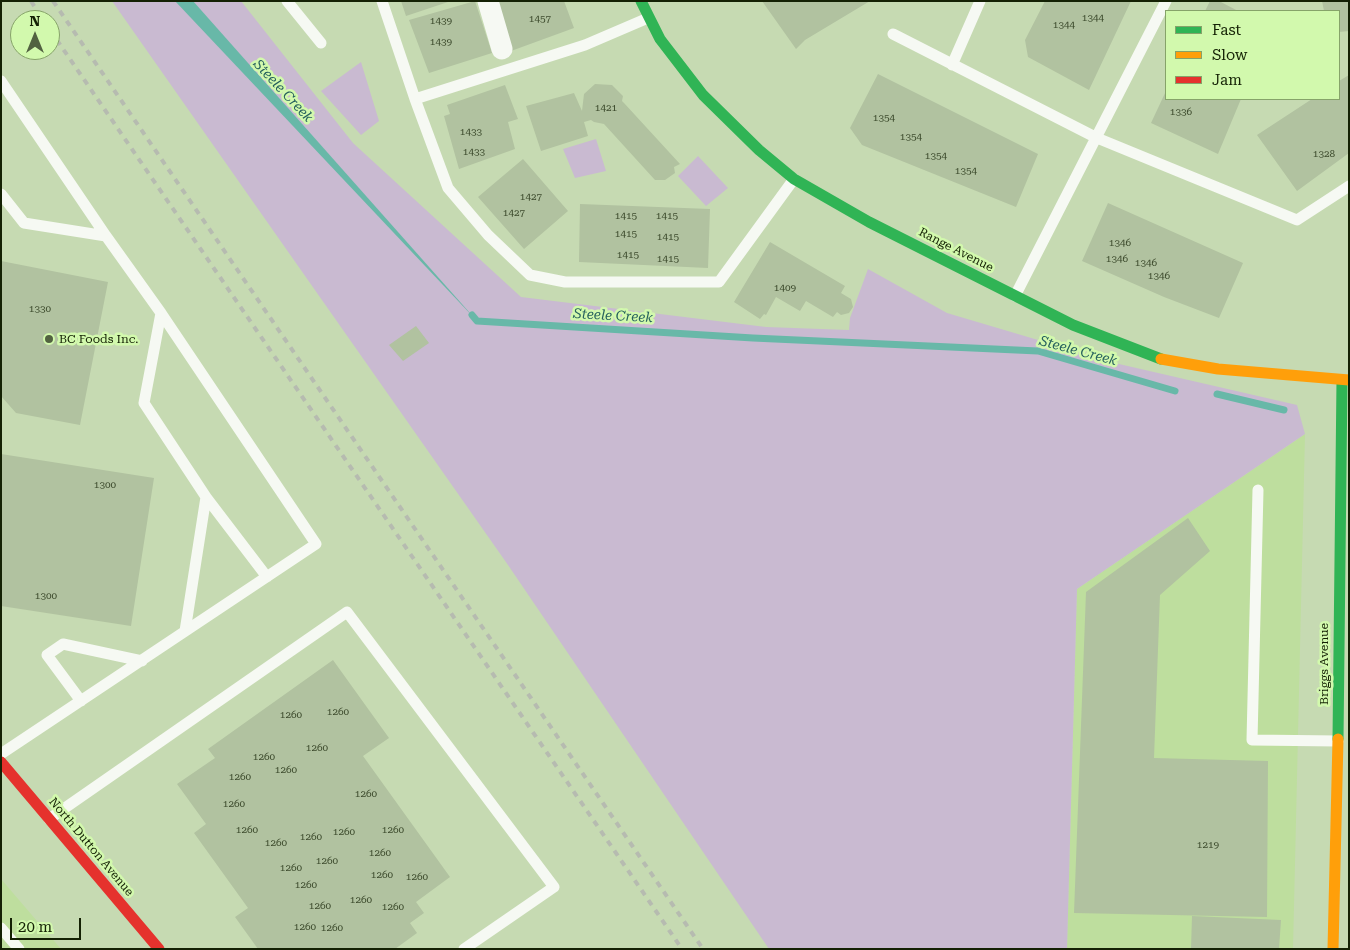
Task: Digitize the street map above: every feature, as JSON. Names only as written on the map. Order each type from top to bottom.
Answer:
[{"type":"street","points":[[488,1],[502,50]]},
{"type":"street","name":"Range Avenue","points":[[641,1],[660,39],[703,95],[759,150],[794,179],[868,222],[1073,325],[1158,358],[1218,369],[1345,380]]},
{"type":"street","name":"Briggs Avenue","points":[[1333,949],[1343,755],[1338,741],[1344,621],[1345,380]]},
{"type":"street","name":"North Dutton Avenue","points":[[1,762],[159,949]]},
{"type":"lane","points":[[287,1],[321,43]]},
{"type":"lane","points":[[382,1],[448,188],[488,235],[530,275],[565,282],[718,282],[794,179]]},
{"type":"lane","points":[[952,65],[980,1]]},
{"type":"lane","points":[[1015,296],[1166,1]]},
{"type":"lane","points":[[415,99],[584,45],[648,18]]},
{"type":"lane","points":[[893,34],[1097,138],[1297,220],[1349,186]]},
{"type":"lane","points":[[1,81],[106,236],[161,313],[316,544],[185,631],[142,662],[1,754]]},
{"type":"lane","points":[[1,194],[24,224],[106,236]]},
{"type":"lane","points":[[161,313],[144,403],[206,497],[267,577]]},
{"type":"lane","points":[[1258,490],[1252,740],[1338,741]]},
{"type":"lane","points":[[185,631],[206,497]]},
{"type":"lane","points":[[49,819],[346,612],[554,887],[464,949]]},
{"type":"lane","points":[[81,701],[46,655],[62,644],[142,662]]},
{"type":"lane","points":[[1,928],[19,949]]},
{"type":"shaded area","points":[[112,1],[241,1],[353,143],[521,297],[766,327],[849,330],[850,318],[868,269],[947,313],[1119,364],[1297,405],[1305,434],[1077,589],[1067,949],[769,949],[508,565]]},
{"type":"shaded area","points":[[361,62],[379,121],[361,135],[321,91]]},
{"type":"shaded area","points":[[596,139],[606,171],[575,178],[563,149]]},
{"type":"shaded area","points":[[698,156],[728,188],[706,206],[678,176]]},
{"type":"shaded area","points":[[1305,434],[1293,949],[1067,949],[1077,589]]},
{"type":"shaded area","points":[[1,879],[61,949],[1,949]]},
{"type":"water","points":[[175,1],[193,1],[477,321]]},
{"type":"building","points":[[401,1],[448,1],[448,2],[406,16]]},
{"type":"building","points":[[475,1],[492,53],[429,73],[409,20]]},
{"type":"building","points":[[497,1],[564,1],[574,28],[511,51]]},
{"type":"building","points":[[762,1],[870,1],[805,40],[796,49]]},
{"type":"building","points":[[1045,1],[1131,1],[1089,90],[1028,57],[1025,40]]},
{"type":"building","points":[[1210,1],[1219,1],[1236,10],[1206,10]]},
{"type":"building","points":[[1322,1],[1349,1],[1349,31],[1340,32],[1340,10],[1324,10]]},
{"type":"building","points":[[878,74],[1038,154],[1016,207],[862,145],[850,128]]},
{"type":"building","points":[[1349,75],[1349,153],[1297,191],[1257,135],[1310,100],[1340,100],[1340,80]]},
{"type":"building","points":[[595,84],[612,85],[623,96],[622,101],[680,164],[674,167],[675,173],[665,180],[655,180],[604,124],[591,120],[584,122],[588,136],[541,151],[526,106],[574,93],[582,111],[584,94]]},
{"type":"building","points":[[505,85],[518,119],[508,122],[515,149],[459,169],[444,116],[450,114],[447,105]]},
{"type":"building","points":[[1165,93],[1165,100],[1241,100],[1218,154],[1151,123]]},
{"type":"building","points":[[523,159],[568,211],[524,249],[478,197]]},
{"type":"building","points":[[1108,203],[1243,263],[1219,318],[1164,297],[1082,261]]},
{"type":"building","points":[[580,204],[710,209],[708,268],[579,262]]},
{"type":"building","points":[[770,242],[845,286],[841,293],[851,299],[853,307],[849,313],[841,315],[837,312],[833,317],[806,301],[800,311],[776,297],[766,315],[764,314],[760,319],[734,302]]},
{"type":"building","name":"BC Foods Inc.","points":[[1,261],[108,282],[80,425],[16,413],[1,396]]},
{"type":"building","points":[[416,326],[429,343],[403,361],[389,345]]},
{"type":"building","points":[[1,454],[154,478],[131,626],[1,606]]},
{"type":"building","points":[[1188,518],[1210,551],[1160,595],[1154,758],[1268,761],[1267,917],[1074,913],[1086,592]]},
{"type":"building","points":[[333,660],[389,738],[363,756],[450,877],[416,902],[424,913],[410,923],[417,933],[395,949],[258,949],[235,917],[248,908],[194,833],[206,824],[177,784],[215,758],[208,749]]},
{"type":"building","points":[[1192,916],[1281,920],[1279,949],[1191,949]]},
{"type":"waterway","name":"Steele Creek","points":[[472,315],[477,321],[753,338],[1038,351],[1175,391]]},
{"type":"waterway","name":"Steele Creek","points":[[1217,394],[1284,410]]},
{"type":"railway","points":[[31,1],[37,10]]},
{"type":"railway","points":[[53,1],[703,949]]},
{"type":"railway","points":[[60,45],[682,949]]},
{"type":"traffic: fast","points":[[641,1],[660,39],[703,95],[759,150],[794,179],[869,222],[1073,325],[1161,359]]},
{"type":"traffic: fast","points":[[1338,739],[1342,380]]},
{"type":"traffic: slow","points":[[1161,359],[1218,369],[1349,380]]},
{"type":"traffic: slow","points":[[1333,949],[1338,739]]},
{"type":"traffic: jam","points":[[1,762],[159,949]]},
{"type":"place","name":"BC Foods Inc.","points":[[49,339]]}]
